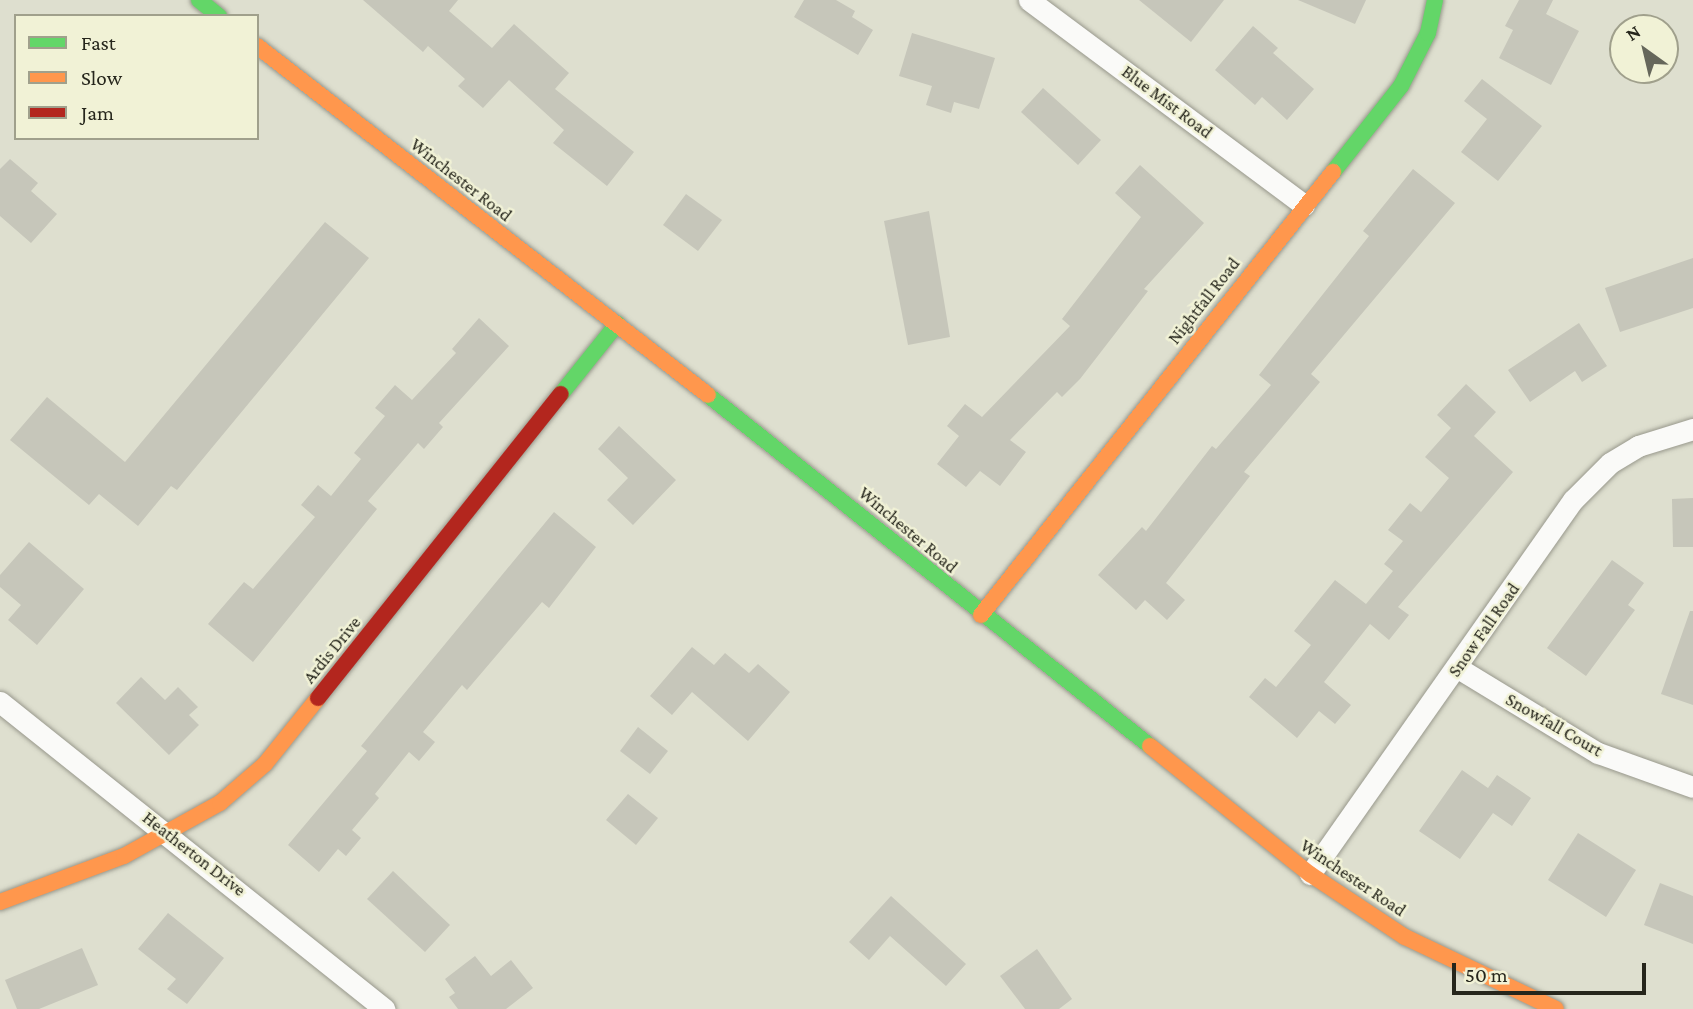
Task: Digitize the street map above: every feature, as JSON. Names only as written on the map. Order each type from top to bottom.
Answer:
[{"type":"street","points":[[199,0],[216,14]]},
{"type":"street","name":"Blue Mist Road","points":[[1029,0],[1304,205]]},
{"type":"street","name":"Nightfall Road","points":[[981,615],[1401,86],[1428,33],[1435,0]]},
{"type":"street","name":"Winchester Road","points":[[259,48],[802,468],[981,615],[1310,874],[1405,937],[1556,1009]]},
{"type":"street","name":"Ardis Drive","points":[[0,902],[124,856],[164,831],[219,803],[265,764],[617,324]]},
{"type":"street","name":"Snow Fall Road","points":[[1310,874],[1583,491],[1610,463],[1638,446],[1693,429]]},
{"type":"street","name":"Snowfall Court","points":[[1458,668],[1598,753],[1693,787]]},
{"type":"street","name":"Heatherton Drive","points":[[0,702],[385,1009]]},
{"type":"building","points":[[363,0],[458,0],[449,11],[492,48],[514,24],[569,73],[555,89],[634,152],[607,186],[553,143],[564,130],[509,80],[483,108],[458,86],[465,79],[428,46],[423,52]]},
{"type":"building","points":[[804,0],[836,0],[855,11],[852,17],[873,30],[858,55],[794,17]]},
{"type":"building","points":[[1139,0],[1224,0],[1191,42]]},
{"type":"building","points":[[1298,0],[1366,0],[1355,24]]},
{"type":"building","points":[[1519,0],[1553,0],[1546,14],[1579,31],[1551,85],[1499,58],[1513,30],[1505,26]]},
{"type":"building","points":[[1253,26],[1278,48],[1273,53],[1314,89],[1287,120],[1262,97],[1255,105],[1215,70]]},
{"type":"building","points":[[912,33],[995,58],[979,109],[954,102],[951,113],[926,105],[932,86],[899,76]]},
{"type":"building","points":[[1482,79],[1542,126],[1498,181],[1461,152],[1487,119],[1464,101]]},
{"type":"building","points":[[1043,88],[1101,140],[1078,165],[1021,112]]},
{"type":"building","points":[[10,159],[38,183],[31,191],[57,214],[31,243],[0,216],[0,169]]},
{"type":"building","points":[[1140,165],[1204,223],[1144,289],[1148,291],[1080,379],[1062,397],[1057,392],[1010,440],[1026,452],[1000,486],[980,471],[966,487],[937,464],[959,436],[947,426],[965,404],[982,417],[1070,326],[1062,319],[1141,217],[1115,193]]},
{"type":"building","points":[[1413,169],[1455,203],[1311,374],[1320,382],[1244,472],[1250,476],[1166,583],[1185,600],[1167,620],[1145,600],[1136,610],[1098,575],[1142,527],[1146,531],[1212,446],[1216,449],[1271,385],[1259,375],[1369,236],[1363,231]]},
{"type":"building","points":[[686,194],[722,220],[698,251],[663,225]]},
{"type":"building","points":[[929,211],[950,337],[908,345],[884,221]]},
{"type":"building","points":[[325,222],[369,258],[177,490],[171,486],[138,526],[99,494],[89,505],[10,440],[47,397],[125,462]]},
{"type":"building","points":[[1693,258],[1693,308],[1620,332],[1605,288]]},
{"type":"building","points":[[479,318],[509,346],[439,423],[443,427],[424,449],[418,443],[368,501],[377,509],[253,662],[208,624],[244,582],[253,589],[315,517],[301,505],[318,485],[331,496],[361,459],[354,453],[385,416],[375,408],[395,385],[412,400],[456,353],[452,349]]},
{"type":"building","points":[[1579,323],[1607,366],[1582,382],[1575,371],[1530,402],[1508,370]]},
{"type":"building","points":[[1466,384],[1496,412],[1474,436],[1513,472],[1398,607],[1409,615],[1389,640],[1370,624],[1324,682],[1351,705],[1335,724],[1319,711],[1297,738],[1249,697],[1265,678],[1276,687],[1311,645],[1294,631],[1335,580],[1366,604],[1393,571],[1384,564],[1403,541],[1388,530],[1410,503],[1421,512],[1449,478],[1425,457],[1451,428],[1437,415]]},
{"type":"building","points":[[619,426],[676,480],[633,525],[607,500],[628,478],[598,449]]},
{"type":"building","points":[[1693,498],[1693,547],[1673,547],[1672,499]]},
{"type":"building","points":[[554,512],[596,547],[549,608],[542,602],[467,690],[462,685],[423,732],[435,742],[419,761],[409,752],[375,794],[379,798],[352,830],[361,838],[346,856],[338,849],[319,872],[288,845],[367,751],[361,746]]},
{"type":"building","points":[[29,542],[84,589],[37,645],[8,620],[21,605],[0,587],[0,575]]},
{"type":"building","points":[[1612,560],[1644,583],[1628,605],[1635,610],[1586,676],[1547,648]]},
{"type":"building","points":[[1690,611],[1693,611],[1693,705],[1661,694]]},
{"type":"building","points":[[692,647],[714,665],[725,653],[749,673],[758,664],[790,692],[748,741],[692,692],[672,715],[650,696]]},
{"type":"building","points":[[141,677],[165,700],[178,687],[198,707],[189,715],[199,725],[169,755],[116,703]]},
{"type":"building","points":[[638,727],[668,751],[650,774],[620,751]]},
{"type":"building","points":[[1462,770],[1488,788],[1497,775],[1531,798],[1512,826],[1493,813],[1460,859],[1419,831]]},
{"type":"building","points":[[628,794],[658,818],[636,845],[606,820]]},
{"type":"building","points":[[1578,833],[1636,870],[1606,917],[1548,880]]},
{"type":"building","points":[[393,871],[450,925],[425,952],[367,899]]},
{"type":"building","points":[[1660,883],[1693,896],[1693,944],[1644,925]]},
{"type":"building","points":[[891,896],[966,964],[946,986],[890,936],[869,960],[849,942]]},
{"type":"building","points":[[168,913],[224,958],[187,1004],[167,989],[176,979],[138,949]]},
{"type":"building","points":[[82,948],[98,985],[39,1009],[17,1009],[5,980]]},
{"type":"building","points":[[1037,949],[1072,999],[1059,1009],[1025,1009],[1000,976]]},
{"type":"building","points":[[475,956],[491,976],[511,960],[533,988],[506,1009],[458,1009],[449,997],[455,993],[445,979]]},
{"type":"traffic: fast","points":[[199,0],[216,14]]},
{"type":"traffic: fast","points":[[1333,172],[1401,86],[1428,33],[1435,0]]},
{"type":"traffic: fast","points":[[561,394],[617,324]]},
{"type":"traffic: fast","points":[[708,395],[1150,746]]},
{"type":"traffic: slow","points":[[259,48],[708,395]]},
{"type":"traffic: slow","points":[[981,615],[1333,172]]},
{"type":"traffic: slow","points":[[0,902],[124,856],[220,803],[265,764],[318,698]]},
{"type":"traffic: slow","points":[[1150,746],[1310,874],[1405,937],[1556,1009]]},
{"type":"traffic: jam","points":[[318,698],[561,394]]}]
